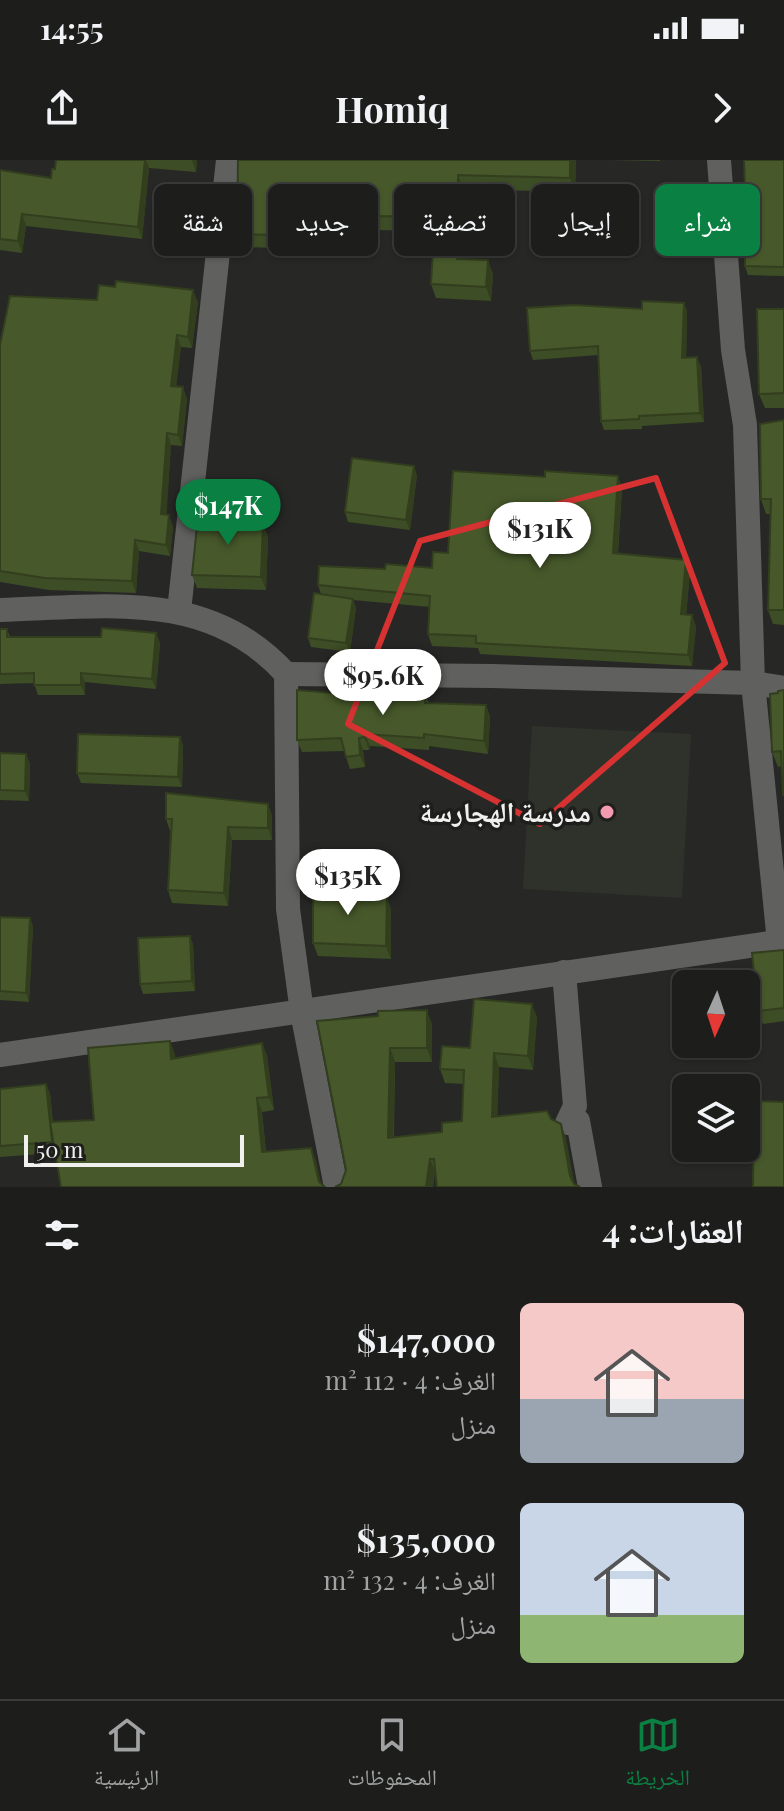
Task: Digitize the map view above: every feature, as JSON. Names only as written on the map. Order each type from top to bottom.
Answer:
[{"type":"street","points":[[179,611],[228,160]]},
{"type":"street","points":[[0,1055],[781,941],[753,683],[745,425],[733,350],[719,160]]},
{"type":"street","points":[[745,425],[771,423]]},
{"type":"street","points":[[0,610],[144,606],[179,611],[217,625],[270,656],[286,674],[288,909],[302,1012],[336,1187]]},
{"type":"street","points":[[286,674],[753,683],[784,688]]},
{"type":"street","points":[[564,972],[575,1106],[567,1123],[578,1121],[590,1187]]},
{"type":"highlighted area","points":[[656,478],[725,663],[540,824],[348,724],[420,541]]},
{"type":"shaded area","name":"مدرسة الهجارسة","points":[[532,726],[691,734],[682,898],[523,889]]},
{"type":"building","points":[[56,160],[145,160],[138,227],[22,214],[18,241],[0,239],[0,170],[51,178]]},
{"type":"building","points":[[238,160],[570,160],[570,178],[458,175],[458,184],[394,184],[394,216],[378,216],[378,184],[268,184],[268,235],[252,234],[252,184],[238,184]]},
{"type":"building","points":[[744,160],[784,160],[784,267],[745,266],[745,256],[760,256],[760,184],[745,184]]},
{"type":"building","points":[[433,256],[488,260],[486,287],[431,284]]},
{"type":"building","points":[[116,281],[193,290],[188,337],[177,335],[171,386],[183,387],[178,435],[167,433],[161,514],[169,515],[166,545],[135,540],[132,581],[45,578],[0,571],[0,345],[10,296],[97,300],[99,285],[115,287]]},
{"type":"building","points":[[642,301],[684,303],[682,358],[697,357],[700,413],[601,421],[598,346],[530,351],[527,308],[573,305],[642,309]]},
{"type":"building","points":[[757,309],[784,309],[784,393],[759,394]]},
{"type":"building","points":[[784,420],[784,610],[768,610],[771,499],[761,499],[760,424]]},
{"type":"building","points":[[352,458],[414,466],[406,520],[345,512]]},
{"type":"building","points":[[453,471],[545,477],[545,471],[618,476],[613,553],[686,560],[681,614],[692,615],[688,655],[476,643],[476,636],[428,634],[430,596],[318,585],[319,566],[385,569],[386,564],[432,568],[433,552],[448,553]]},
{"type":"building","points":[[245,514],[245,524],[263,524],[261,577],[192,575],[198,517]]},
{"type":"building","points":[[314,593],[353,599],[346,643],[308,638]]},
{"type":"building","points":[[102,628],[156,633],[152,679],[81,673],[81,685],[34,685],[34,673],[0,674],[0,629],[7,629],[7,637],[101,637]]},
{"type":"building","points":[[330,687],[354,687],[355,694],[426,695],[425,703],[486,705],[484,741],[424,734],[424,738],[365,734],[359,738],[360,755],[346,757],[341,738],[297,740],[297,690],[331,693]]},
{"type":"building","points":[[784,690],[783,795],[781,751],[772,752],[770,694]]},
{"type":"building","points":[[78,734],[180,737],[178,777],[77,773]]},
{"type":"building","points":[[0,753],[26,754],[25,791],[0,790]]},
{"type":"building","points":[[166,793],[268,804],[268,828],[228,827],[224,893],[168,890],[172,819],[166,819]]},
{"type":"building","points":[[347,881],[347,898],[387,897],[386,946],[313,943],[313,883]]},
{"type":"building","points":[[0,917],[30,918],[26,993],[0,991]]},
{"type":"building","points":[[190,936],[192,981],[140,984],[138,938]]},
{"type":"building","points":[[784,950],[784,1008],[760,1011],[760,970],[754,970],[752,953]]},
{"type":"building","points":[[474,999],[532,1004],[528,1056],[494,1053],[492,1117],[547,1111],[551,1119],[561,1124],[570,1176],[574,1184],[580,1187],[437,1187],[434,1159],[430,1159],[426,1187],[335,1187],[341,1184],[346,1170],[317,1021],[378,1016],[378,1011],[427,1010],[427,1048],[390,1048],[388,1138],[442,1132],[442,1123],[462,1121],[464,1070],[440,1069],[442,1046],[470,1048]]},
{"type":"building","points":[[170,1041],[171,1059],[262,1043],[269,1097],[257,1098],[262,1152],[311,1148],[319,1182],[325,1187],[61,1187],[50,1122],[94,1120],[88,1048]]},
{"type":"building","points":[[46,1084],[52,1142],[0,1146],[0,1089]]},
{"type":"building","points":[[760,1101],[784,1102],[784,1187],[753,1187],[753,1162],[760,1162]]},
{"type":"place","name":"مدرسة الهجارسة","points":[[607,812]]}]
